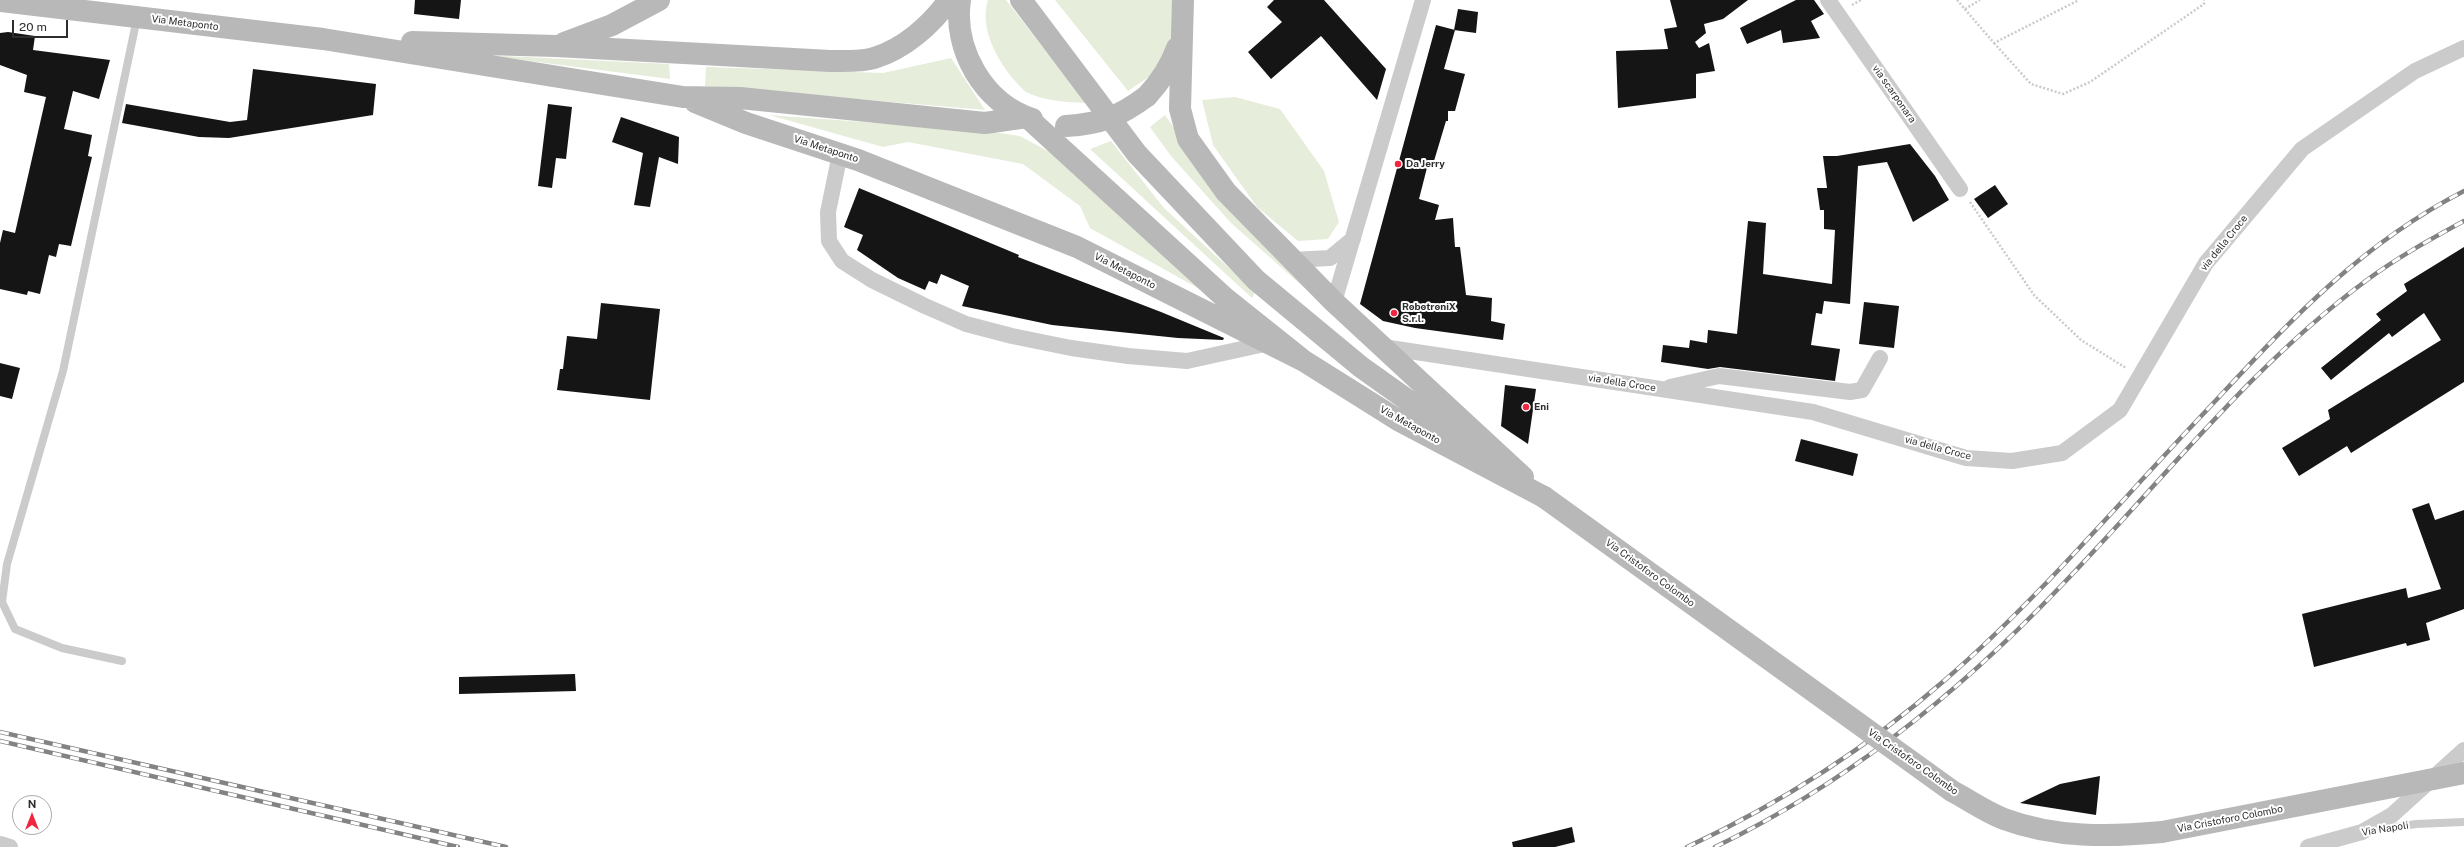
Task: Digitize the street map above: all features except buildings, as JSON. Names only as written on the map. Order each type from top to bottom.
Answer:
[{"type":"main road","points":[[556,46],[612,25],[659,0]]},
{"type":"main road","points":[[323,39],[556,46],[830,61],[873,59],[905,44],[938,16],[949,0]]},
{"type":"main road","points":[[960,0],[958,16],[966,54],[979,79],[1007,106],[1027,117],[1225,298],[1304,361]]},
{"type":"main road","points":[[1021,0],[1137,154],[1256,280],[1361,367],[1544,497]]},
{"type":"main road","points":[[1183,0],[1184,20],[1181,40],[1180,109],[1188,139],[1226,192],[1334,302],[1544,497]]},
{"type":"main road","name":"Via Metaponto","points":[[0,1],[323,39]]},
{"type":"main road","points":[[323,39],[683,97],[740,98],[985,123],[1027,117],[1066,126],[1090,124],[1109,119],[1127,111],[1147,96],[1160,82],[1171,65],[1181,40]]},
{"type":"main road","name":"Via Metaponto","points":[[683,97],[746,123],[840,154],[982,208],[1077,247],[1304,361],[1398,420],[1544,497]]},
{"type":"main road","name":"Via Cristoforo Colombo","points":[[1544,497],[1952,791],[2004,819],[2059,833],[2115,836],[2146,833],[2464,773]]},
{"type":"street","points":[[1334,302],[1423,0]]},
{"type":"street","name":"via scarponara","points":[[1828,0],[1960,189]]},
{"type":"street","name":"via della Croce","points":[[1383,347],[1813,412],[1966,458],[2012,461],[2062,453],[2120,410],[2206,263],[2302,149],[2415,72],[2464,48]]},
{"type":"street","points":[[840,154],[828,212],[829,241],[842,261],[872,280],[925,306],[966,324],[1012,336],[1071,348],[1136,356],[1187,361],[1269,344]]},
{"type":"street","points":[[1292,260],[1330,258],[1353,239]]},
{"type":"street","points":[[1662,389],[1719,376],[1850,392],[1862,390],[1880,358]]},
{"type":"street","points":[[2362,832],[2392,815],[2464,750]]},
{"type":"street","name":"Via Napoli","points":[[2308,847],[2362,832]]},
{"type":"street","points":[[0,844],[10,847]]},
{"type":"lane","points":[[122,660],[62,648],[15,629],[2,602],[6,564],[63,371],[137,18]]},
{"type":"lane","name":"Via Napoli","points":[[2362,832],[2416,824],[2464,822]]},
{"type":"path","points":[[1957,0],[2031,84],[2063,94],[2090,82],[2204,4],[2204,0]]},
{"type":"path","points":[[1965,9],[1980,0]]},
{"type":"path","points":[[1994,43],[2079,0]]},
{"type":"path","points":[[1960,189],[2034,295],[2081,340],[2140,376]]},
{"type":"green space","points":[[988,0],[1006,0],[1086,103],[1048,99],[1033,95],[1026,92],[1015,81],[996,54],[991,43],[986,22]]},
{"type":"green space","points":[[1055,0],[1174,0],[1174,41],[1153,74],[1128,91]]},
{"type":"green space","points":[[483,55],[669,64],[670,79]]},
{"type":"green space","points":[[951,58],[985,110],[705,86],[706,67],[883,73]]},
{"type":"green space","points":[[1235,97],[1280,109],[1324,171],[1339,222],[1328,239],[1298,241],[1257,207],[1213,145],[1202,100]]},
{"type":"green space","points":[[769,115],[985,131],[1020,136],[1055,155],[1205,292],[1090,228],[1080,206],[1023,164],[908,142],[883,147]]},
{"type":"green space","points":[[1165,115],[1229,208],[1341,320],[1231,223],[1171,156],[1150,127]]},
{"type":"green space","points":[[1111,141],[1164,208],[1255,292],[1252,298],[1090,149]]},
{"type":"railway","points":[[1687,847],[1722,830],[1789,793],[1854,751],[1916,705],[1978,651],[2009,621],[2070,558],[2253,361],[2316,298],[2349,268],[2384,240],[2422,215],[2464,191]]},
{"type":"railway","points":[[1715,847],[1810,795],[1899,733],[1941,699],[2022,626],[2245,388],[2284,350],[2324,314],[2367,280],[2415,249],[2464,221]]},
{"type":"railway","points":[[0,732],[506,847]]},
{"type":"railway","points":[[0,741],[458,847]]},
{"type":"place","name":"Da Jerry","points":[[1398,164]]},
{"type":"place","name":"RobotroniX S.r.l.","points":[[1394,313]]},
{"type":"place","name":"Eni","points":[[1526,407]]}]
